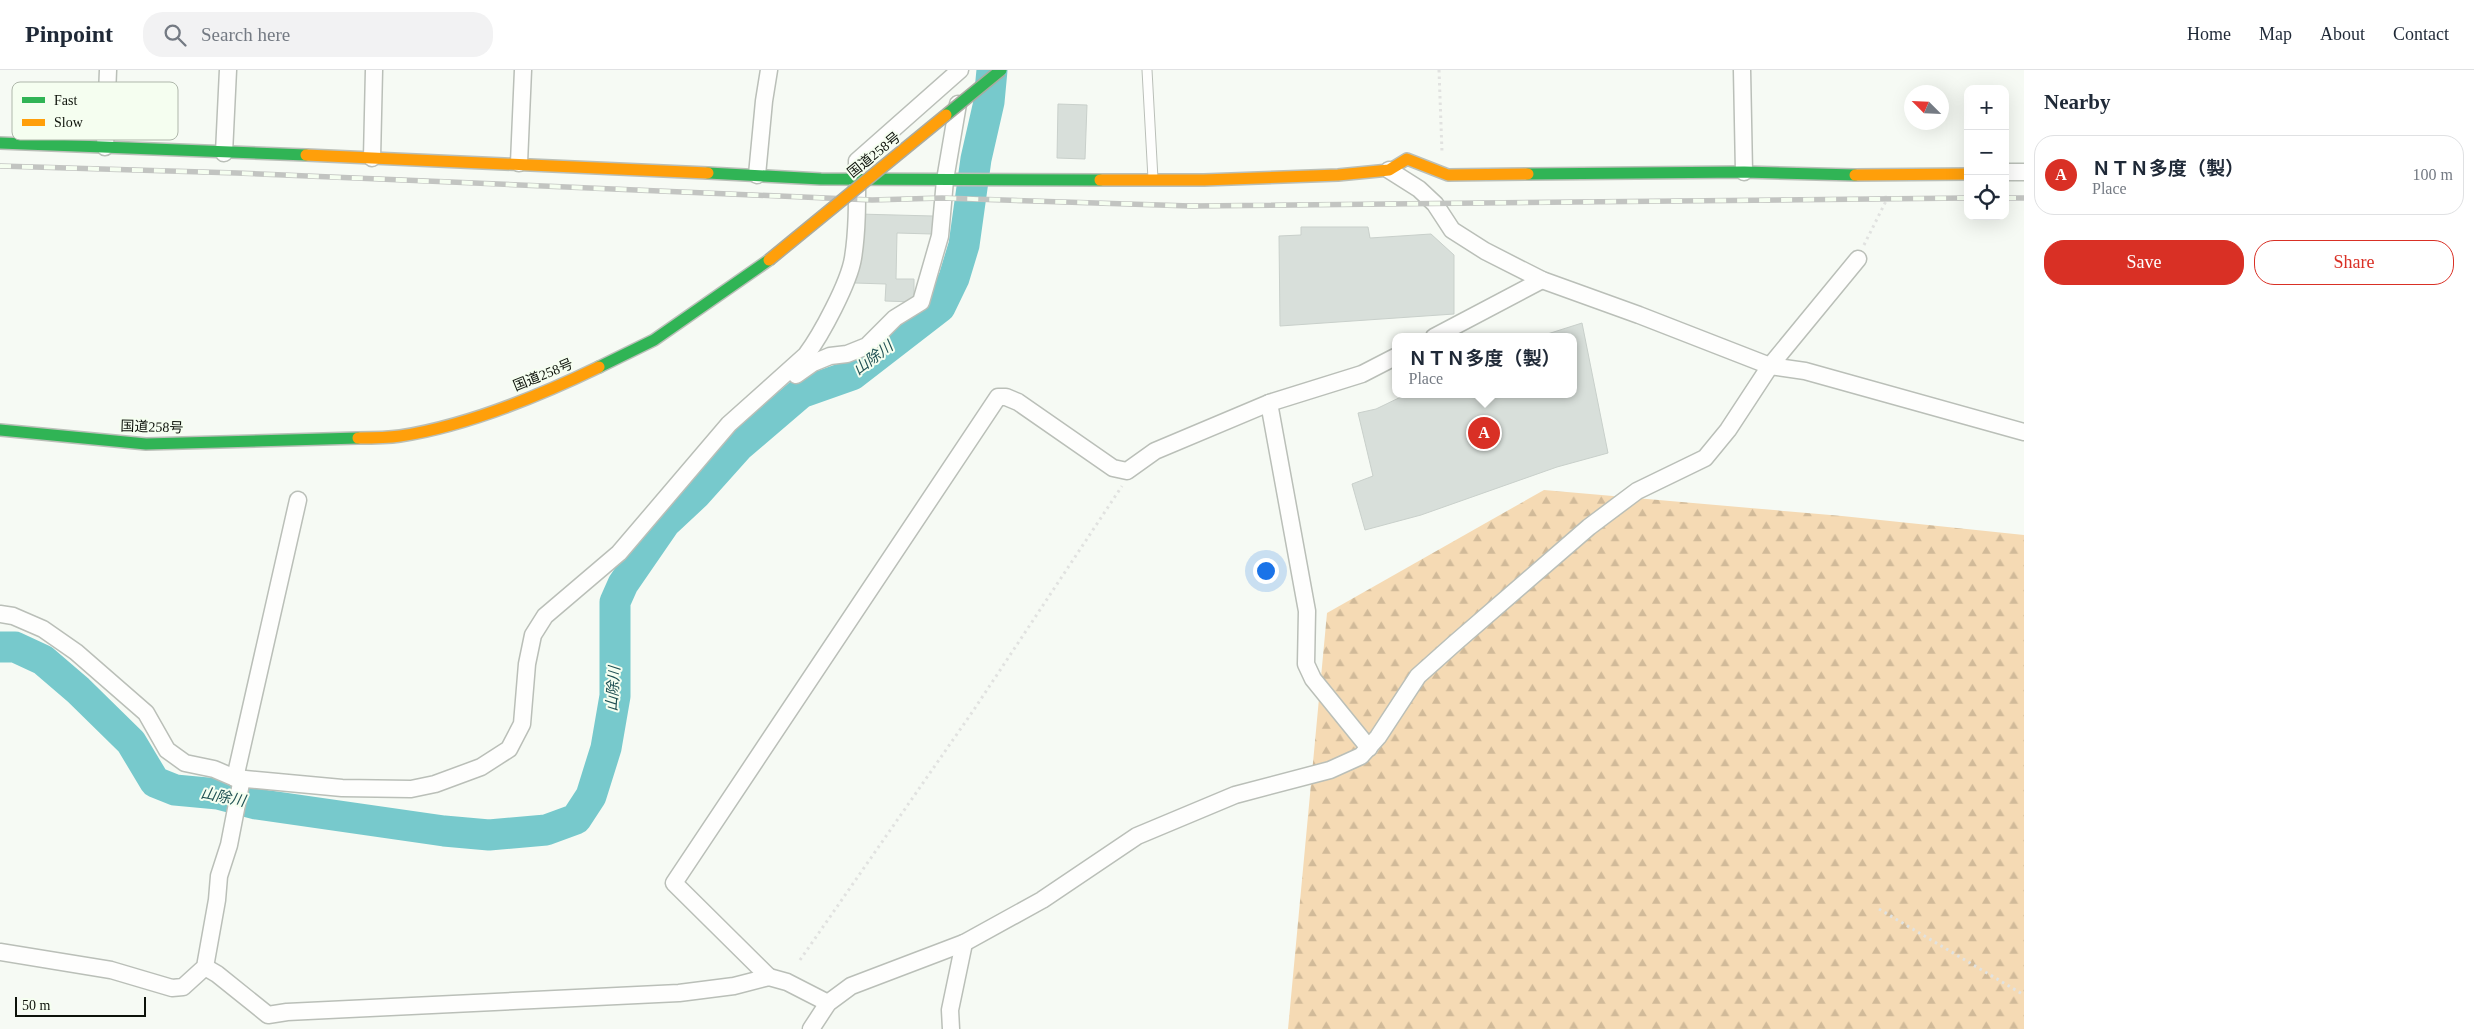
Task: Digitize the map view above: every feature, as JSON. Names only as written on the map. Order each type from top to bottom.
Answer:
[{"type":"main road","name":"国道258号","points":[[0,430],[146,444],[308,441],[400,436],[480,416],[570,381],[654,340],[769,260],[1001,70]]},
{"type":"main road","points":[[0,143],[520,164],[821,179],[985,181],[1204,180],[1338,175],[1389,170],[1407,159],[1448,175],[1744,172],[1882,176],[1964,174]]},
{"type":"street","points":[[224,153],[228,70]]},
{"type":"street","points":[[372,158],[374,70]]},
{"type":"street","points":[[520,164],[524,70]]},
{"type":"street","points":[[758,175],[764,101],[769,70]]},
{"type":"street","points":[[0,614],[13,616],[43,629],[76,652],[146,713],[168,750],[185,763],[214,769],[239,778],[342,788],[411,789],[435,784],[481,767],[509,749],[522,724],[527,664],[533,635],[545,616],[619,553],[729,424],[806,355],[815,343],[833,308],[853,259],[857,161],[960,70]]},
{"type":"street","points":[[766,391],[776,391],[813,363],[830,356],[847,354],[867,346],[895,318],[921,302],[926,276],[940,236],[945,180],[964,70]]},
{"type":"street","points":[[1742,70],[1744,172]]},
{"type":"street","points":[[105,140],[105,147]]},
{"type":"street","points":[[1389,170],[1419,189],[1435,204],[1452,230],[1485,251],[1542,280],[1770,366],[1805,372],[2024,432]]},
{"type":"street","points":[[2009,172],[2024,172]]},
{"type":"street","points":[[812,1029],[828,1002],[851,986],[964,943],[1042,900],[1137,836],[1234,795],[1330,770],[1361,756],[1369,748],[1418,676],[1589,527],[1637,491],[1705,458],[1728,430],[1770,366],[1858,259]]},
{"type":"street","points":[[1442,333],[1542,280]]},
{"type":"street","points":[[828,1002],[787,982],[769,977],[674,883],[998,397],[1006,397],[1018,402],[1113,468],[1127,471],[1155,451],[1269,403],[1362,374],[1392,359]]},
{"type":"street","points":[[1269,403],[1307,612],[1306,664],[1314,679],[1369,748]]},
{"type":"street","points":[[0,952],[111,970],[172,988],[182,987],[205,967],[217,900],[218,876],[229,845],[236,816],[239,778],[298,500]]},
{"type":"street","points":[[951,1029],[950,1010],[964,943]]},
{"type":"street","points":[[205,967],[217,974],[268,1015],[278,1029]]},
{"type":"street","points":[[268,1015],[287,1012],[679,993],[734,986],[769,977]]},
{"type":"lane","points":[[1147,70],[1153,180]]},
{"type":"path","points":[[1439,70],[1443,159],[1440,172]]},
{"type":"path","points":[[1858,259],[1886,201],[1882,176]]},
{"type":"path","points":[[800,960],[973,711],[1101,521],[1124,482],[1127,471]]},
{"type":"path","points":[[1878,909],[2024,995]]},
{"type":"green space","points":[[1544,490],[1842,516],[2024,535],[2024,1029],[1288,1029],[1327,613]]},
{"type":"building","points":[[1058,104],[1087,105],[1085,159],[1057,158]]},
{"type":"building","points":[[858,214],[933,216],[932,234],[897,233],[896,279],[914,279],[914,302],[885,301],[886,284],[855,283]]},
{"type":"building","points":[[1301,227],[1368,227],[1370,238],[1431,234],[1454,255],[1454,314],[1280,326],[1279,236],[1301,235]]},
{"type":"building","points":[[1582,323],[1608,453],[1557,467],[1421,515],[1365,530],[1352,484],[1373,476],[1358,413],[1376,409],[1399,398],[1577,398],[1577,333],[1551,333]]},
{"type":"waterway","name":"山除川","points":[[0,647],[15,647],[43,660],[78,690],[131,742],[155,782],[175,790],[218,794],[256,804],[444,831],[489,835],[546,830],[576,819],[591,796],[606,748],[615,696],[615,602],[623,584],[665,523],[696,494],[739,446],[801,393],[852,375],[940,307],[954,278],[964,245],[976,159],[989,102],[992,70]]},
{"type":"railway","points":[[0,166],[237,173],[872,200],[942,198],[1191,206],[1964,198]]},
{"type":"railway","points":[[2009,198],[2024,198]]},
{"type":"traffic: fast","points":[[946,115],[1001,70]]},
{"type":"traffic: fast","points":[[0,143],[306,155]]},
{"type":"traffic: fast","points":[[1528,174],[1744,172],[1855,175]]},
{"type":"traffic: fast","points":[[708,173],[821,179],[1100,180]]},
{"type":"traffic: fast","points":[[599,367],[654,340],[769,260]]},
{"type":"traffic: fast","points":[[0,430],[146,444],[358,438]]},
{"type":"traffic: slow","points":[[769,260],[946,115]]},
{"type":"traffic: slow","points":[[306,155],[708,173]]},
{"type":"traffic: slow","points":[[1100,180],[1204,180],[1338,175],[1389,170],[1407,159],[1448,175],[1528,174]]},
{"type":"traffic: slow","points":[[1855,175],[1964,174]]},
{"type":"traffic: slow","points":[[358,438],[400,436],[450,425],[528,398],[599,367]]},
{"type":"place","name":"ＮＴＮ多度（製）","points":[[1484,433]]}]
